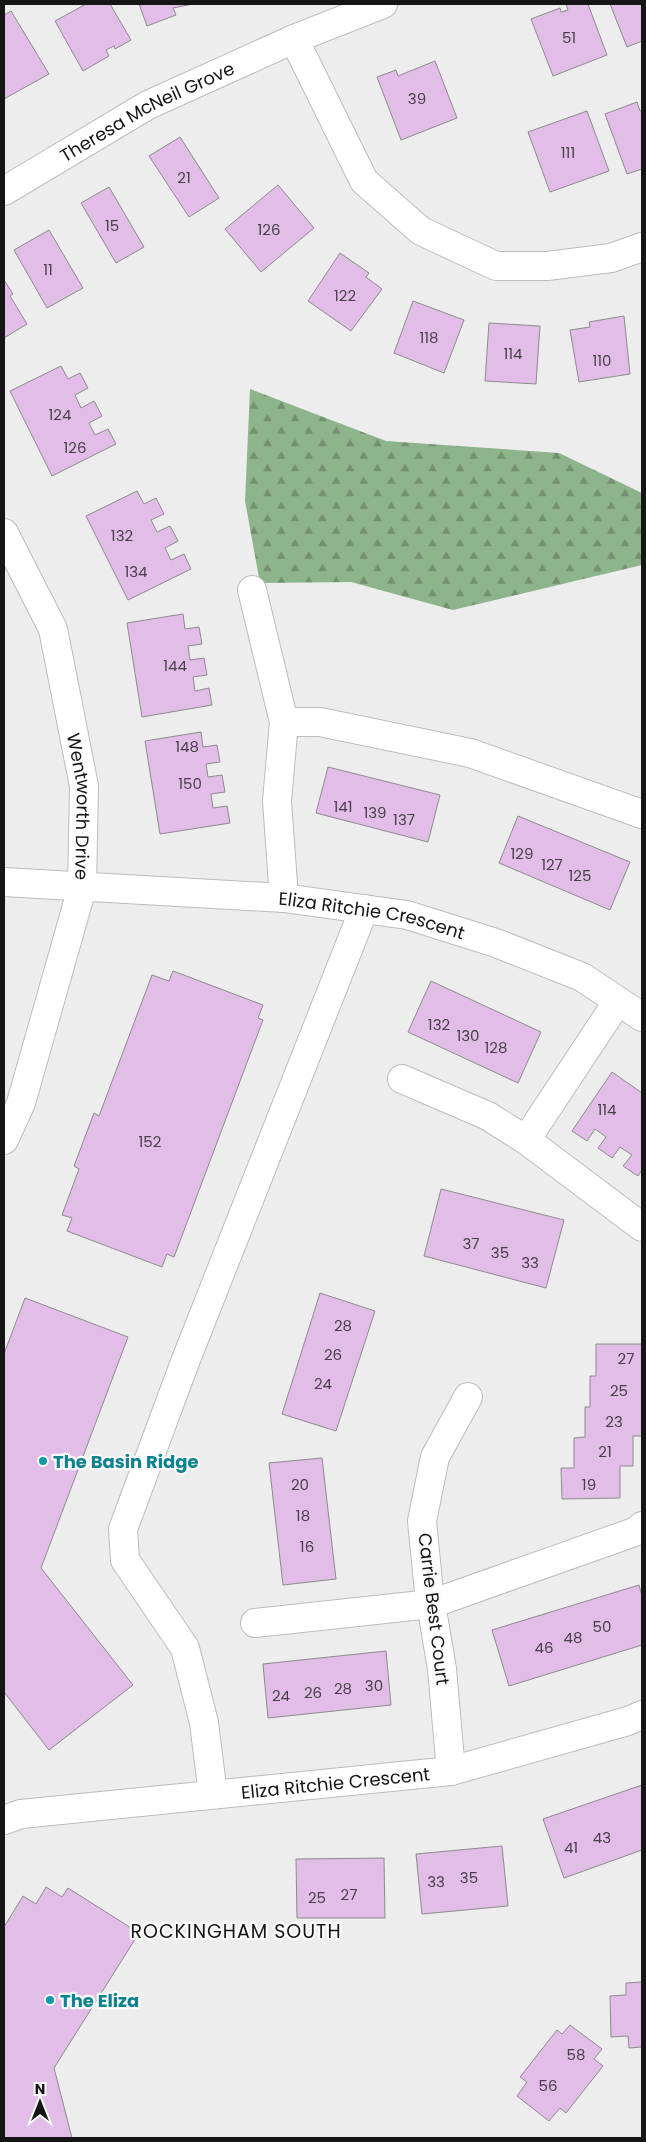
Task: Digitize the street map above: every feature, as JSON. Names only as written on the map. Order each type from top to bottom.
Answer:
[{"type":"street","name":"Theresa McNeil Grove","points":[[4,191],[148,105],[294,39],[383,4]]},
{"type":"street","points":[[294,39],[364,181],[421,231],[496,266],[547,266],[611,258],[642,247]]},
{"type":"street","name":"Wentworth Drive","points":[[4,533],[52,629],[84,786],[82,888],[21,1103],[4,1140]]},
{"type":"street","points":[[252,590],[284,722],[277,801],[284,898]]},
{"type":"street","points":[[284,722],[320,722],[470,753],[642,814]]},
{"type":"street","name":"Eliza Ritchie Crescent","points":[[4,882],[82,888],[284,898],[407,915],[496,943],[582,977],[642,1016]]},
{"type":"street","points":[[213,1794],[204,1723],[186,1648],[125,1560],[123,1529],[186,1362],[364,909]]},
{"type":"street","points":[[526,1140],[618,1001]]},
{"type":"street","points":[[402,1080],[488,1116],[526,1140],[642,1227]]},
{"type":"street","name":"Carrie Best Court","points":[[451,1771],[442,1669],[431,1604],[422,1521],[435,1457],[468,1397]]},
{"type":"street","points":[[255,1623],[431,1604],[637,1531],[642,1526]]},
{"type":"street","name":"Eliza Ritchie Crescent","points":[[9,1815],[451,1771],[628,1721],[642,1715]]},
{"type":"green space","points":[[250,389],[386,441],[559,453],[642,493],[642,565],[453,610],[351,582],[260,583],[245,501]]},
{"type":"building","points":[[86,4],[110,4],[131,40],[115,49],[114,46],[106,50],[109,56],[83,71],[55,21]]},
{"type":"building","points":[[139,4],[193,4],[173,8],[176,15],[147,26]]},
{"type":"building","points":[[566,4],[588,4],[607,55],[553,76],[531,19],[560,8],[561,12],[568,10]]},
{"type":"building","points":[[610,4],[642,4],[642,41],[627,47]]},
{"type":"building","points":[[11,11],[49,74],[4,99],[4,15]]},
{"type":"building","points":[[435,61],[457,118],[401,140],[377,77],[396,70],[398,76]]},
{"type":"building","points":[[637,102],[640,111],[642,110],[642,169],[627,174],[605,114]]},
{"type":"building","points":[[587,111],[609,171],[550,192],[528,132]]},
{"type":"building","points":[[180,137],[219,198],[189,217],[149,156]]},
{"type":"building","points":[[278,185],[314,228],[261,272],[225,229]]},
{"type":"building","points":[[109,187],[144,247],[116,263],[81,203]]},
{"type":"building","points":[[49,230],[83,288],[47,308],[14,250]]},
{"type":"building","points":[[340,253],[369,273],[366,277],[382,289],[351,331],[308,301]]},
{"type":"building","points":[[4,280],[13,294],[10,296],[27,324],[4,338]]},
{"type":"building","points":[[413,301],[464,320],[444,373],[394,353]]},
{"type":"building","points":[[624,316],[630,374],[579,382],[570,330],[590,327],[589,322]]},
{"type":"building","points":[[489,323],[540,326],[536,384],[485,381]]},
{"type":"building","points":[[61,366],[68,379],[80,373],[88,388],[75,395],[81,408],[94,401],[102,416],[89,423],[95,435],[108,429],[116,444],[52,476],[10,391]]},
{"type":"building","points":[[137,491],[144,504],[156,498],[164,514],[151,520],[157,532],[170,526],[178,541],[165,548],[171,560],[184,554],[191,569],[128,600],[86,516]]},
{"type":"building","points":[[183,614],[185,629],[199,627],[202,644],[188,646],[190,660],[204,658],[207,675],[193,677],[195,691],[209,688],[212,705],[142,717],[127,623]]},
{"type":"building","points":[[201,732],[203,747],[217,745],[220,762],[206,764],[208,777],[222,775],[225,792],[211,794],[213,808],[227,806],[230,823],[160,834],[145,741]]},
{"type":"building","points":[[328,767],[440,795],[428,842],[316,813]]},
{"type":"building","points":[[518,816],[630,862],[610,910],[499,863]]},
{"type":"building","points":[[173,971],[263,1005],[258,1018],[263,1020],[174,1257],[167,1254],[162,1267],[67,1231],[72,1218],[62,1215],[79,1169],[74,1166],[94,1113],[99,1116],[152,975],[169,981]]},
{"type":"building","points":[[431,981],[541,1032],[518,1083],[408,1032]]},
{"type":"building","points":[[612,1072],[642,1093],[642,1170],[638,1176],[623,1166],[632,1155],[620,1147],[612,1158],[598,1148],[606,1137],[595,1129],[587,1141],[572,1131]]},
{"type":"building","points":[[441,1189],[564,1220],[546,1288],[424,1256]]},
{"type":"building","points":[[320,1293],[375,1311],[336,1431],[282,1414]]},
{"type":"building","name":"The Basin Ridge","points":[[25,1298],[128,1337],[41,1568],[133,1685],[49,1750],[4,1692],[4,1354]]},
{"type":"building","points":[[596,1344],[642,1344],[642,1436],[633,1436],[633,1466],[620,1466],[620,1498],[562,1499],[561,1468],[574,1468],[574,1438],[585,1437],[585,1407],[590,1407],[590,1376],[596,1376]]},
{"type":"building","points":[[322,1458],[336,1579],[283,1585],[269,1463]]},
{"type":"building","points":[[639,1585],[642,1596],[642,1645],[509,1686],[492,1630]]},
{"type":"building","points":[[386,1651],[391,1705],[268,1718],[263,1664]]},
{"type":"building","points":[[642,1785],[642,1850],[564,1878],[543,1819]]},
{"type":"building","points":[[502,1846],[508,1906],[422,1914],[416,1854]]},
{"type":"building","points":[[384,1858],[385,1918],[297,1918],[296,1859]]},
{"type":"building","name":"The Eliza","points":[[46,1887],[62,1897],[68,1888],[139,1933],[54,2068],[72,2138],[4,2138],[4,1927],[23,1896],[36,1904]]},
{"type":"building","points":[[642,1982],[642,2047],[629,2048],[628,2036],[611,2037],[610,1996],[626,1995],[626,1983]]},
{"type":"building","points":[[570,2025],[602,2049],[594,2059],[603,2066],[566,2113],[560,2108],[549,2121],[517,2096],[527,2082],[520,2077],[557,2030],[562,2034]]},
{"type":"place","name":"The Basin Ridge","points":[[43,1461]]},
{"type":"place","name":"The Eliza","points":[[50,2000]]},
{"type":"district","name":"ROCKINGHAM SOUTH","points":[[236,1931]]}]
